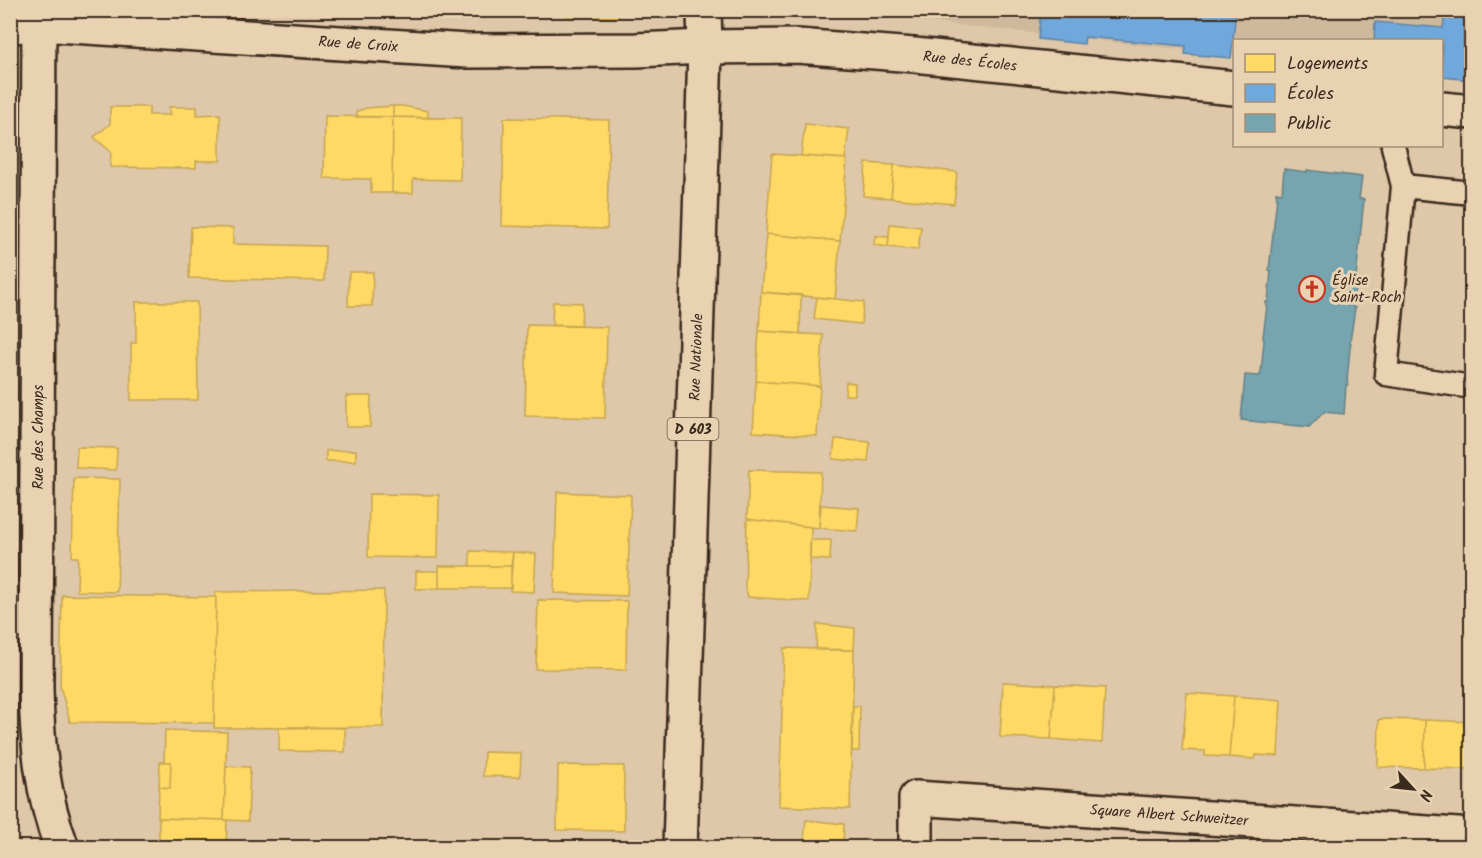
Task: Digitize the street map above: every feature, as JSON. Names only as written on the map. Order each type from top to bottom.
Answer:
[{"type":"street","name":"Rue Nationale","points":[[680,848],[705,47],[704,10]]},
{"type":"street","name":"Rue de Croix","points":[[30,20],[467,51],[636,50],[705,47]]},
{"type":"street","name":"Rue des Champs","points":[[30,20],[36,708],[42,775],[62,848]]},
{"type":"street","name":"Rue des Écoles","points":[[705,47],[797,46],[914,55],[1233,88]]},
{"type":"street","points":[[1443,109],[1472,112]]},
{"type":"street","name":"Square Albert Schweitzer","points":[[916,848],[916,798],[1472,836]]},
{"type":"lane","points":[[1393,147],[1403,186],[1386,374],[1472,387]]},
{"type":"lane","points":[[1403,186],[1472,193]]},
{"type":"shaded area","points":[[920,10],[1471,11],[1471,80],[1443,77],[1443,39],[1233,39],[1233,55],[920,21]]},
{"type":"building: Logements","points":[[560,10],[622,10],[618,17],[564,16]]},
{"type":"building: Logements","points":[[393,106],[428,111],[428,118],[393,117]]},
{"type":"building: Logements","points":[[393,106],[393,117],[357,117],[357,111]]},
{"type":"building: Logements","points":[[110,107],[149,107],[149,115],[170,115],[169,107],[197,107],[197,115],[220,114],[220,161],[196,161],[196,168],[110,167],[111,152],[94,137],[110,124]]},
{"type":"building: Logements","points":[[325,116],[393,117],[392,193],[371,193],[371,179],[324,178]]},
{"type":"building: Logements","points":[[393,117],[461,118],[460,180],[413,179],[413,193],[392,193]]},
{"type":"building: Logements","points":[[504,118],[609,120],[607,229],[502,226]]},
{"type":"building: Logements","points":[[805,124],[849,129],[845,159],[801,156]]},
{"type":"building: Logements","points":[[772,154],[847,159],[840,241],[766,234]]},
{"type":"building: Logements","points":[[866,163],[894,165],[891,198],[863,196]]},
{"type":"building: Logements","points":[[894,165],[957,172],[954,204],[891,198]]},
{"type":"building: Logements","points":[[890,224],[921,227],[918,250],[888,247]]},
{"type":"building: Logements","points":[[191,227],[233,228],[233,244],[325,246],[324,281],[189,278]]},
{"type":"building: Logements","points":[[766,234],[840,241],[835,299],[761,292]]},
{"type":"building: Logements","points":[[875,236],[889,237],[888,247],[874,245]]},
{"type":"building: Logements","points":[[349,272],[373,272],[372,306],[348,306]]},
{"type":"building: Logements","points":[[761,292],[801,295],[800,334],[759,331]]},
{"type":"building: Logements","points":[[817,297],[864,302],[861,324],[814,319]]},
{"type":"building: Logements","points":[[136,302],[197,302],[198,400],[131,400],[131,343],[136,343]]},
{"type":"building: Logements","points":[[553,302],[582,303],[581,326],[552,325]]},
{"type":"building: Logements","points":[[527,325],[607,327],[605,418],[525,416]]},
{"type":"building: Logements","points":[[759,331],[823,335],[820,386],[756,381]]},
{"type":"building: Logements","points":[[756,381],[820,386],[817,436],[753,432]]},
{"type":"building: Logements","points":[[846,382],[855,383],[855,395],[845,395]]},
{"type":"building: Logements","points":[[346,396],[371,396],[370,427],[346,427]]},
{"type":"building: Logements","points":[[835,439],[870,442],[868,462],[833,459]]},
{"type":"building: Logements","points":[[77,447],[117,448],[116,470],[76,468]]},
{"type":"building: Logements","points":[[356,450],[356,461],[326,461],[326,451]]},
{"type":"building: Logements","points":[[749,470],[821,472],[819,528],[747,519]]},
{"type":"building: Logements","points":[[74,478],[120,479],[117,592],[77,591],[78,557],[72,557]]},
{"type":"building: Logements","points":[[557,492],[631,495],[627,596],[554,593]]},
{"type":"building: Logements","points":[[369,494],[439,495],[438,558],[368,557]]},
{"type":"building: Logements","points":[[821,505],[859,508],[857,531],[819,528]]},
{"type":"building: Logements","points":[[747,519],[811,527],[809,601],[748,597],[745,587]]},
{"type":"building: Logements","points":[[810,540],[831,540],[830,560],[810,559]]},
{"type":"building: Logements","points":[[470,551],[513,552],[511,566],[470,566]]},
{"type":"building: Logements","points":[[513,552],[536,554],[534,592],[510,591]]},
{"type":"building: Logements","points":[[439,566],[511,566],[511,588],[439,588]]},
{"type":"building: Logements","points":[[416,571],[439,571],[439,588],[416,589]]},
{"type":"building: Logements","points":[[384,590],[383,727],[214,728],[216,592]]},
{"type":"building: Logements","points":[[62,595],[216,597],[214,723],[70,722],[60,686]]},
{"type":"building: Logements","points":[[538,600],[627,601],[626,670],[536,669]]},
{"type":"building: Logements","points":[[817,624],[855,628],[854,650],[816,650]]},
{"type":"building: Logements","points":[[784,648],[854,650],[850,809],[779,806]]},
{"type":"building: Logements","points":[[1003,682],[1055,685],[1051,739],[1000,737]]},
{"type":"building: Logements","points":[[1055,685],[1105,688],[1102,743],[1051,739]]},
{"type":"building: Logements","points":[[1187,693],[1234,696],[1229,757],[1205,756],[1205,751],[1182,750]]},
{"type":"building: Logements","points":[[1234,696],[1281,700],[1278,756],[1256,755],[1255,759],[1229,757]]},
{"type":"building: Logements","points":[[853,706],[860,706],[859,751],[852,751]]},
{"type":"building: Logements","points":[[1379,719],[1425,720],[1424,768],[1378,767]]},
{"type":"building: Logements","points":[[1425,720],[1471,722],[1469,769],[1424,768]]},
{"type":"building: Logements","points":[[279,727],[345,728],[345,752],[279,751]]},
{"type":"building: Logements","points":[[165,730],[227,732],[224,820],[158,818],[159,787],[170,788],[171,762],[164,762]]},
{"type":"building: Logements","points":[[484,752],[521,753],[520,777],[483,776]]},
{"type":"building: Logements","points":[[160,762],[171,762],[170,788],[159,787]]},
{"type":"building: Logements","points":[[558,765],[624,766],[624,831],[557,830]]},
{"type":"building: Logements","points":[[226,766],[250,767],[248,821],[224,820]]},
{"type":"building: Logements","points":[[159,818],[227,820],[226,848],[159,848]]},
{"type":"building: Logements","points":[[806,820],[844,824],[843,844],[804,841]]},
{"type":"building: Logements","points":[[804,841],[843,844],[842,848],[803,848]]},
{"type":"building: Logements","points":[[556,843],[623,844],[622,848],[556,848]]},
{"type":"building: Écoles","points":[[938,10],[973,10],[973,16],[938,13]]},
{"type":"building: Écoles","points":[[1041,10],[1236,10],[1231,58],[1185,54],[1186,46],[1085,37],[1084,44],[1038,39]]},
{"type":"building: Écoles","points":[[1445,12],[1472,14],[1470,80],[1443,77],[1443,39],[1374,39],[1375,22],[1443,28]]},
{"type":"building: Public","name":"Église Saint-Roch","points":[[1284,169],[1362,177],[1359,199],[1364,199],[1344,414],[1324,412],[1309,427],[1241,420],[1245,375],[1259,376],[1261,373],[1276,192],[1282,193]]},
{"type":"place","name":"Église Saint-Roch","points":[[1312,289]]}]
